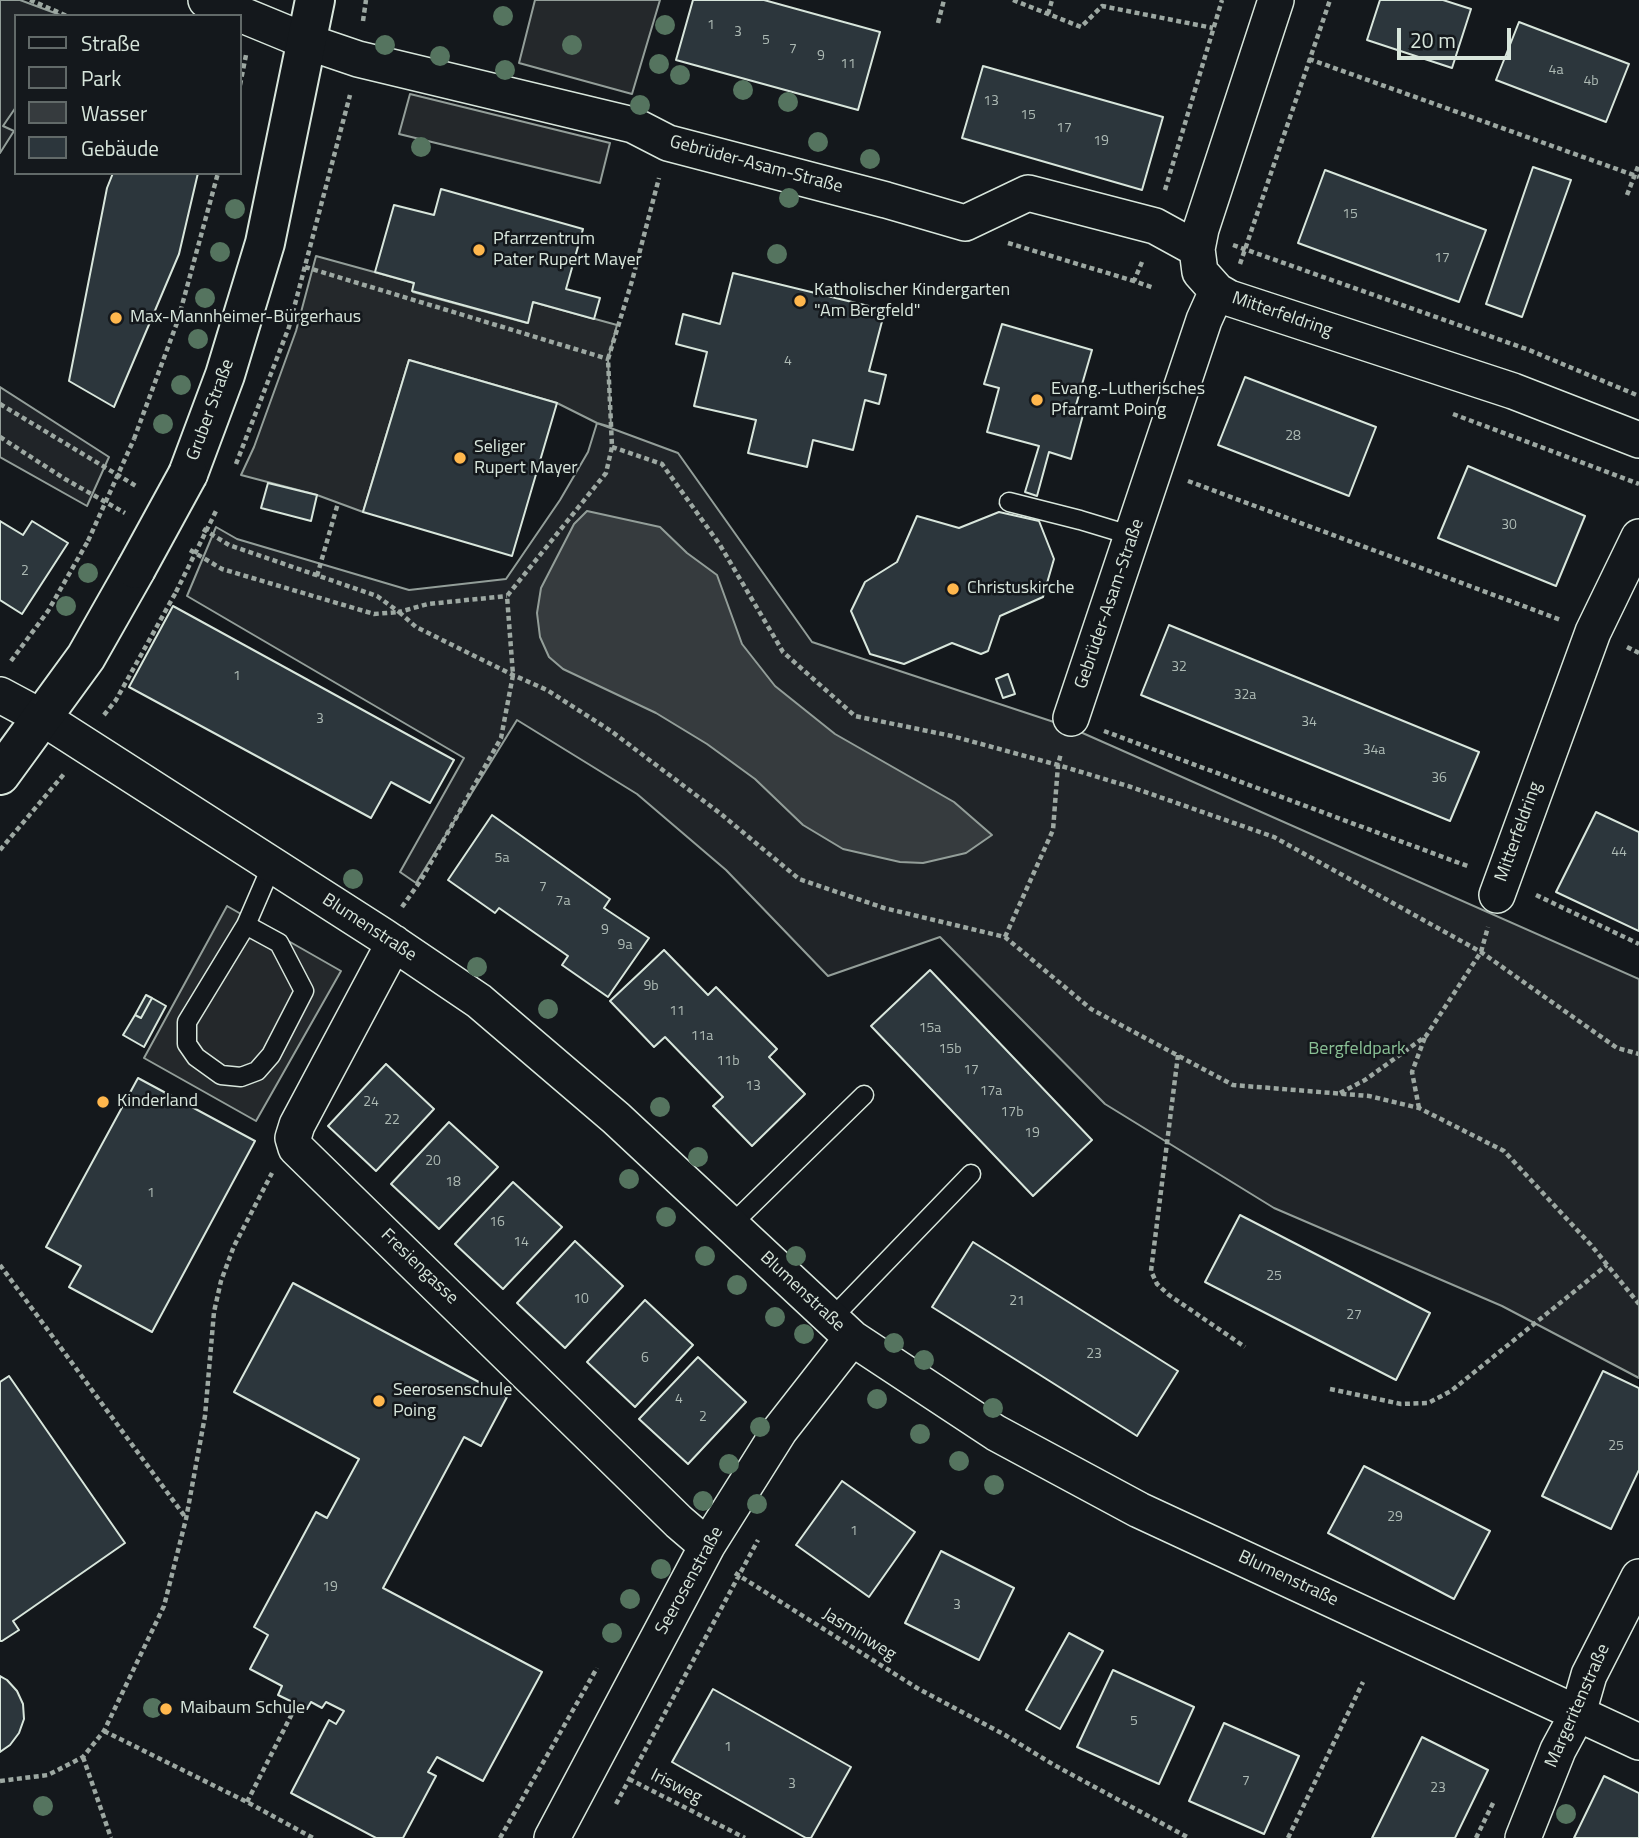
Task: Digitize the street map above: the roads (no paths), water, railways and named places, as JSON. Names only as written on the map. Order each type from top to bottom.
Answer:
[{"type":"street","name":"Gebrüder-Asam-Straße","points":[[206,0],[239,14]]},
{"type":"street","name":"Gruber Straße","points":[[0,775],[86,657],[188,474],[225,375],[265,243],[315,0]]},
{"type":"street","points":[[1199,239],[1276,0]]},
{"type":"street","name":"Gebrüder-Asam-Straße","points":[[242,15],[308,43],[358,59],[633,125],[668,143],[965,223],[1028,193],[1199,239]]},
{"type":"street","name":"Mitterfeldring","points":[[1199,239],[1200,272],[1223,294],[1513,391],[1639,440]]},
{"type":"street","name":"Gebrüder-Asam-Straße","points":[[1071,718],[1204,320],[1223,294]]},
{"type":"street","name":"Mitterfeldring","points":[[1499,887],[1593,632],[1639,537]]},
{"type":"street","name":"Blumenstraße","points":[[4,681],[43,718],[479,1001],[616,1118],[841,1329],[996,1433],[1139,1510],[1639,1742]]},
{"type":"street","name":"Fresiengasse","points":[[388,940],[297,1125],[293,1138],[296,1148],[679,1522],[707,1546]]},
{"type":"street","name":"Seerosenstraße","points":[[552,1838],[707,1546],[841,1329]]},
{"type":"street","name":"Margeritenstraße","points":[[1523,1838],[1558,1750],[1578,1713],[1589,1675],[1639,1577]]},
{"type":"lane","points":[[1009,502],[1133,536]]},
{"type":"lane","points":[[246,925],[279,943],[304,991],[271,1055],[257,1071],[241,1077],[221,1075],[196,1058],[187,1044],[187,1023],[246,925],[272,865]]},
{"type":"lane","points":[[731,1225],[864,1095]]},
{"type":"lane","points":[[841,1329],[971,1174]]},
{"type":"water","points":[[587,511],[660,527],[687,553],[717,575],[742,644],[775,686],[835,734],[954,802],[992,835],[966,853],[923,863],[900,862],[843,849],[803,825],[755,779],[707,744],[656,713],[563,669],[549,657],[540,637],[537,613],[541,588],[574,524]]},
{"type":"place","name":"Pfarrzentrum Pater Rupert Mayer","points":[[479,250]]},
{"type":"place","name":"Katholischer Kindergarten \"Am Bergfeld\"","points":[[800,301]]},
{"type":"place","name":"Max-Mannheimer-Bürgerhaus","points":[[116,318]]},
{"type":"place","name":"Evang.-Lutherisches Pfarramt Poing","points":[[1037,400]]},
{"type":"place","name":"Seliger Rupert Mayer","points":[[460,458]]},
{"type":"place","name":"Christuskirche","points":[[953,589]]},
{"type":"place","name":"Kinderland","points":[[103,1102]]},
{"type":"place","name":"Seerosenschule Poing","points":[[379,1401]]},
{"type":"place","name":"Maibaum Schule","points":[[166,1709]]},
{"type":"park label","name":"Bergfeldpark","points":[[1357,1050]]}]
